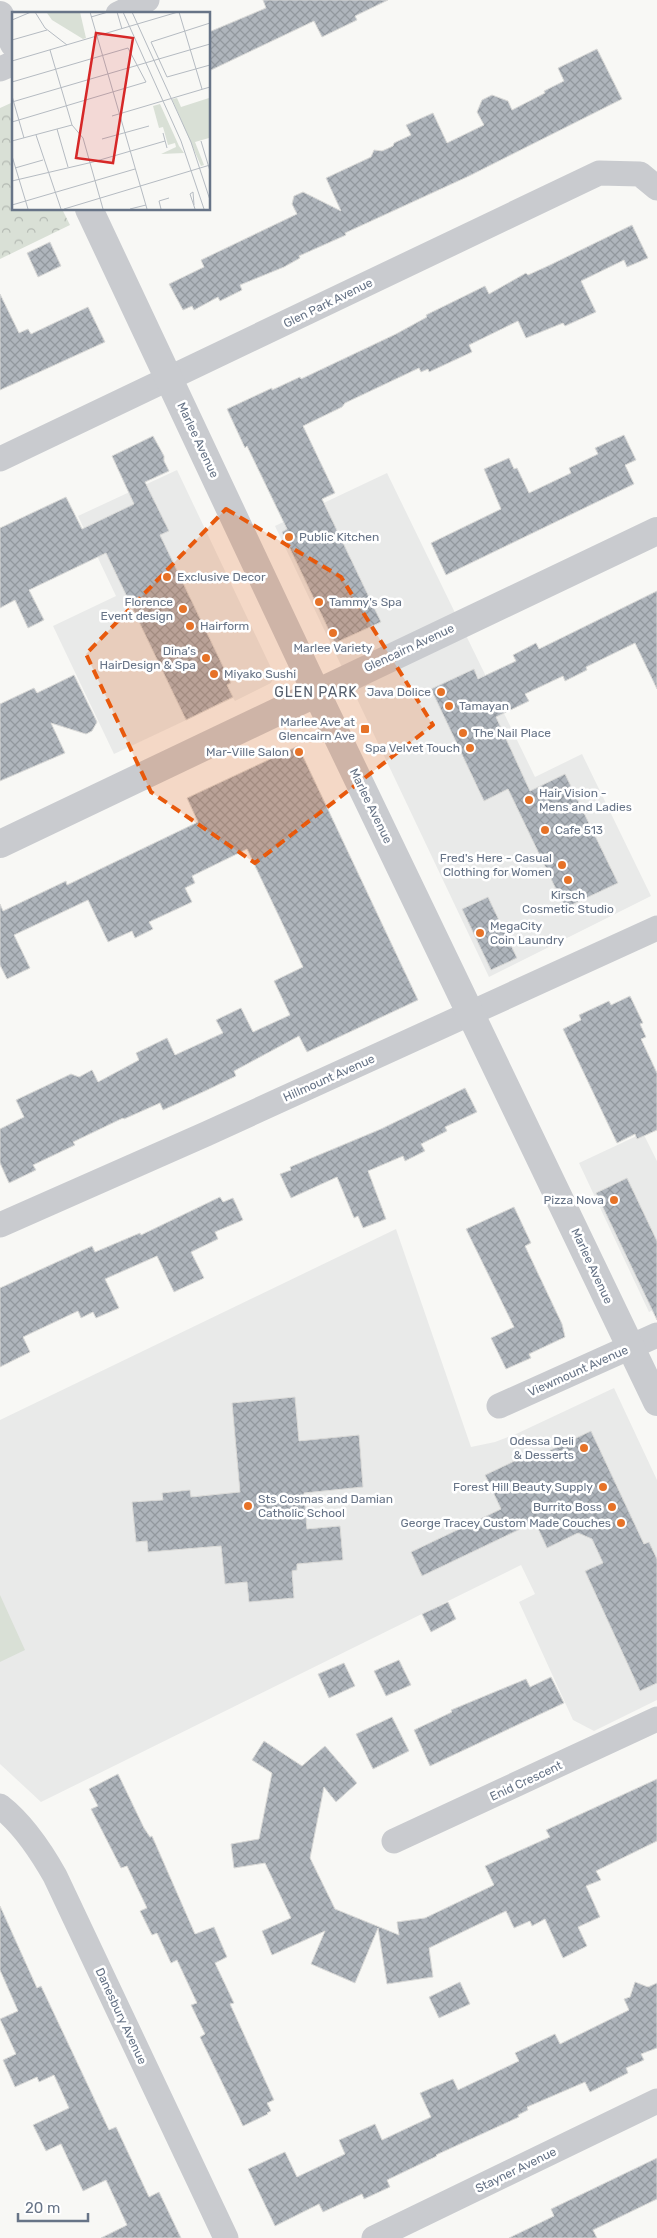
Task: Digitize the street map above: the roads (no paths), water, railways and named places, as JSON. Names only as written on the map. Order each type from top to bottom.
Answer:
[{"type":"street","points":[[122,12],[147,0]]},
{"type":"street","points":[[0,15],[12,40]]},
{"type":"street","points":[[0,69],[12,64]]},
{"type":"street","name":"Glen Park Avenue","points":[[0,459],[599,172],[640,174],[657,188]]},
{"type":"street","name":"Marlee Avenue","points":[[89,210],[316,692],[657,1402]]},
{"type":"street","name":"Glencairn Avenue","points":[[0,844],[657,531]]},
{"type":"street","name":"Hillmount Avenue","points":[[0,1225],[472,1014],[657,928]]},
{"type":"street","name":"Viewmount Avenue","points":[[499,1406],[657,1335]]},
{"type":"street","name":"Enid Crescent","points":[[394,1841],[657,1719]]},
{"type":"street","name":"Danesbury Avenue","points":[[0,1806],[42,1853],[55,1876],[226,2238]]},
{"type":"street","name":"Stayner Avenue","points":[[374,2238],[657,2101]]},
{"type":"place","name":"Public Kitchen","points":[[289,537]]},
{"type":"place","name":"Exclusive Decor","points":[[167,577]]},
{"type":"place","name":"Tammy's Spa","points":[[319,602]]},
{"type":"place","name":"Florence Event design","points":[[183,609]]},
{"type":"place","name":"Hairform","points":[[190,626]]},
{"type":"place","name":"Marlee Variety","points":[[333,633]]},
{"type":"place","name":"Dina's HairDesign & Spa","points":[[206,658]]},
{"type":"place","name":"Miyako Sushi","points":[[214,674]]},
{"type":"place","name":"Java Dolice","points":[[441,692]]},
{"type":"place","name":"Tamayan","points":[[449,706]]},
{"type":"place","name":"Marlee Ave at Glencairn Ave","points":[[365,729]]},
{"type":"place","name":"The Nail Place","points":[[463,733]]},
{"type":"place","name":"Spa Velvet Touch","points":[[470,748]]},
{"type":"place","name":"Mar-Ville Salon","points":[[299,752]]},
{"type":"place","name":"Hair Vision - Mens and Ladies","points":[[529,800]]},
{"type":"place","name":"Cafe 513","points":[[545,830]]},
{"type":"place","name":"Fred's Here - Casual Clothing for Women","points":[[562,865]]},
{"type":"place","name":"Kirsch Cosmetic Studio","points":[[568,880]]},
{"type":"place","name":"MegaCity Coin Laundry","points":[[480,933]]},
{"type":"place","name":"Pizza Nova","points":[[614,1200]]},
{"type":"place","name":"Odessa Deli & Desserts","points":[[584,1448]]},
{"type":"place","name":"Forest Hill Beauty Supply","points":[[603,1487]]},
{"type":"place","name":"Sts Cosmas and Damian Catholic School","points":[[248,1506]]},
{"type":"place","name":"Burrito Boss","points":[[612,1507]]},
{"type":"place","name":"George Tracey Custom Made Couches","points":[[621,1523]]},
{"type":"district","name":"GLEN PARK","points":[[316,692]]}]
